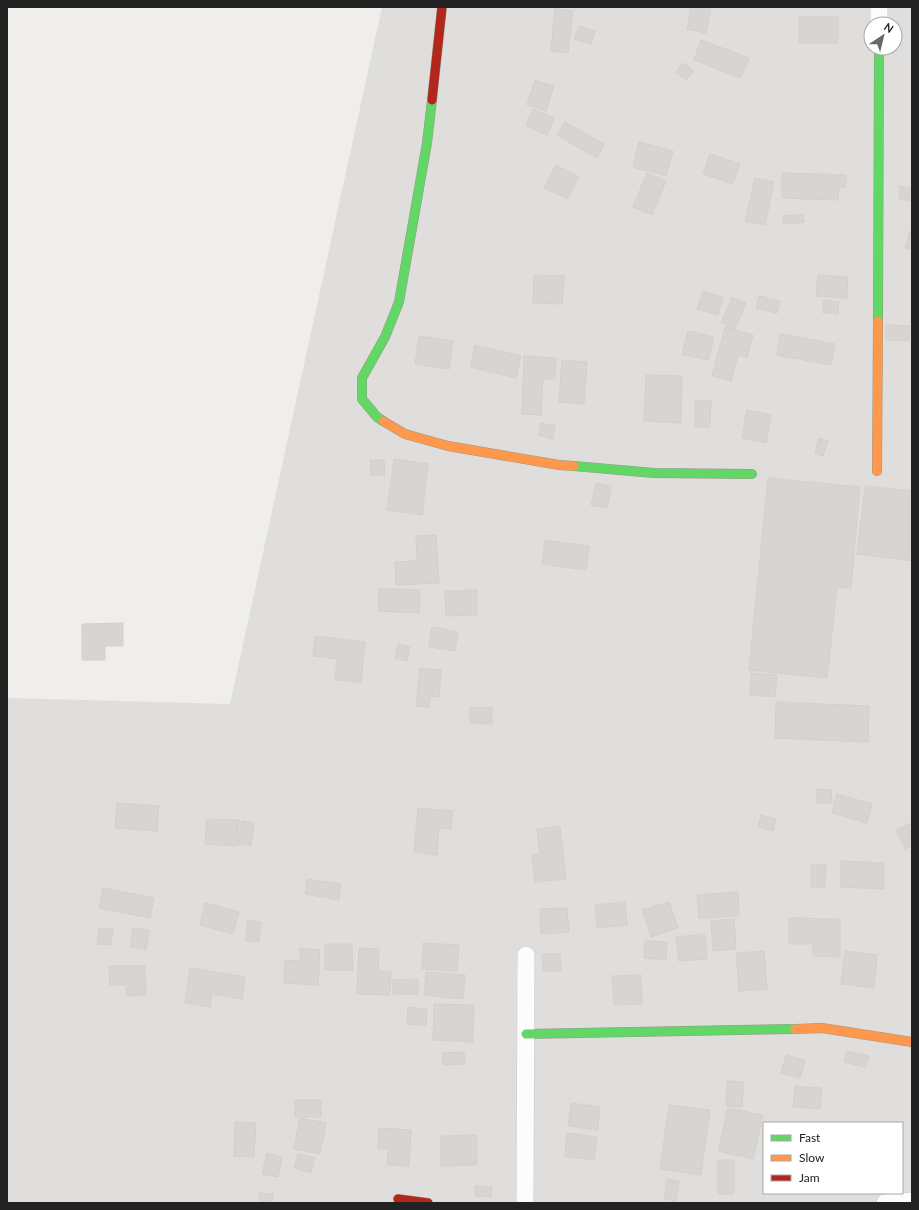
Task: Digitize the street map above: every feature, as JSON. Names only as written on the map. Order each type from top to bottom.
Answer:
[{"type":"street","points":[[442,7],[427,143],[399,302],[385,337],[362,378],[362,399],[378,417],[405,434],[448,446],[559,465],[654,473],[752,474]]},
{"type":"street","points":[[877,471],[879,56]]},
{"type":"street","points":[[525,1203],[526,955]]},
{"type":"street","points":[[526,1034],[822,1028],[912,1042]]},
{"type":"street","points":[[398,1200],[428,1203]]},
{"type":"street","points":[[885,1203],[912,1201]]},
{"type":"shaded area","points":[[382,7],[912,7],[912,1203],[7,1203],[7,698],[230,704]]},
{"type":"building","points":[[691,7],[711,7],[706,33],[687,29]]},
{"type":"building","points":[[555,9],[573,11],[568,53],[551,51]]},
{"type":"building","points":[[799,17],[838,17],[838,43],[799,43]]},
{"type":"building","points":[[579,26],[595,31],[591,44],[574,39]]},
{"type":"building","points":[[701,40],[749,58],[741,78],[694,60]]},
{"type":"building","points":[[683,63],[694,71],[686,80],[676,72]]},
{"type":"building","points":[[535,80],[554,86],[546,111],[527,105]]},
{"type":"building","points":[[533,109],[554,118],[547,135],[526,126]]},
{"type":"building","points":[[565,122],[604,144],[597,158],[557,135]]},
{"type":"building","points":[[639,142],[673,151],[666,176],[633,167]]},
{"type":"building","points":[[710,154],[740,164],[733,184],[703,174]]},
{"type":"building","points":[[556,165],[579,177],[568,199],[544,188]]},
{"type":"building","points":[[647,173],[666,181],[652,215],[633,207]]},
{"type":"building","points":[[782,173],[846,175],[846,187],[839,187],[838,200],[782,198]]},
{"type":"building","points":[[755,178],[774,182],[765,225],[745,221]]},
{"type":"building","points":[[900,186],[912,188],[912,201],[899,199]]},
{"type":"building","points":[[803,214],[804,222],[784,224],[783,216]]},
{"type":"building","points":[[910,231],[912,232],[912,250],[905,248]]},
{"type":"building","points":[[534,275],[564,276],[562,304],[533,303]]},
{"type":"building","points":[[818,275],[848,277],[847,298],[816,296]]},
{"type":"building","points":[[703,291],[723,297],[718,315],[697,309]]},
{"type":"building","points":[[759,296],[780,301],[777,313],[756,308]]},
{"type":"building","points":[[732,297],[746,303],[735,329],[721,323]]},
{"type":"building","points":[[823,300],[839,302],[838,314],[823,313]]},
{"type":"building","points":[[886,325],[910,326],[909,341],[886,340]]},
{"type":"building","points":[[725,327],[753,335],[747,358],[738,355],[731,381],[712,376]]},
{"type":"building","points":[[688,331],[714,337],[708,360],[682,354]]},
{"type":"building","points":[[780,334],[835,344],[831,365],[777,355]]},
{"type":"building","points":[[419,336],[453,341],[449,369],[415,364]]},
{"type":"building","points":[[475,345],[521,356],[516,378],[470,367]]},
{"type":"building","points":[[524,356],[556,358],[555,379],[543,379],[541,415],[522,414]]},
{"type":"building","points":[[562,360],[587,362],[584,404],[559,402]]},
{"type":"building","points":[[646,375],[682,376],[681,423],[644,421]]},
{"type":"building","points":[[695,401],[711,401],[710,427],[695,427]]},
{"type":"building","points":[[747,410],[771,415],[766,443],[742,438]]},
{"type":"building","points":[[541,423],[555,426],[553,439],[538,435]]},
{"type":"building","points":[[819,438],[828,441],[823,456],[815,453]]},
{"type":"building","points":[[394,459],[428,464],[422,515],[387,510]]},
{"type":"building","points":[[370,460],[384,460],[385,475],[371,475]]},
{"type":"building","points":[[768,478],[860,487],[851,588],[837,587],[827,678],[749,670]]},
{"type":"building","points":[[596,483],[611,486],[607,508],[591,505]]},
{"type":"building","points":[[865,486],[912,491],[912,561],[857,554]]},
{"type":"building","points":[[436,535],[439,583],[396,585],[395,562],[417,561],[416,536]]},
{"type":"building","points":[[545,540],[589,546],[586,570],[542,564]]},
{"type":"building","points":[[379,589],[420,590],[419,613],[378,611]]},
{"type":"building","points":[[477,590],[477,615],[446,616],[445,591]]},
{"type":"building","points":[[123,623],[123,646],[105,646],[105,660],[82,660],[82,624]]},
{"type":"building","points":[[432,627],[458,632],[455,651],[429,647]]},
{"type":"building","points":[[315,636],[365,642],[361,682],[335,680],[337,659],[313,656]]},
{"type":"building","points":[[398,644],[410,647],[407,661],[395,658]]},
{"type":"building","points":[[420,668],[441,670],[439,697],[431,696],[429,707],[416,706]]},
{"type":"building","points":[[751,673],[777,675],[775,697],[750,695]]},
{"type":"building","points":[[776,702],[869,706],[868,742],[775,738]]},
{"type":"building","points":[[470,707],[492,708],[492,724],[470,723]]},
{"type":"building","points":[[817,789],[831,790],[832,803],[817,803]]},
{"type":"building","points":[[837,794],[872,804],[867,823],[832,813]]},
{"type":"building","points":[[117,803],[159,806],[157,831],[115,828]]},
{"type":"building","points":[[418,808],[453,811],[451,829],[439,828],[437,855],[414,852]]},
{"type":"building","points":[[761,815],[776,819],[773,831],[758,827]]},
{"type":"building","points":[[207,819],[239,820],[238,846],[205,844]]},
{"type":"building","points":[[242,821],[254,823],[251,846],[239,844]]},
{"type":"building","points":[[912,823],[912,845],[905,849],[896,830]]},
{"type":"building","points":[[560,826],[566,879],[535,882],[532,855],[540,854],[537,829]]},
{"type":"building","points":[[841,861],[884,863],[884,889],[841,887]]},
{"type":"building","points":[[811,865],[826,865],[825,887],[811,887]]},
{"type":"building","points":[[307,879],[341,884],[339,900],[305,894]]},
{"type":"building","points":[[103,888],[154,898],[150,918],[99,908]]},
{"type":"building","points":[[738,892],[739,916],[699,918],[697,895]]},
{"type":"building","points":[[625,902],[627,925],[597,928],[595,905]]},
{"type":"building","points":[[669,902],[678,928],[651,937],[642,910]]},
{"type":"building","points":[[205,903],[239,912],[233,934],[200,925]]},
{"type":"building","points":[[567,908],[569,932],[541,934],[540,909]]},
{"type":"building","points":[[789,918],[840,919],[840,957],[813,956],[813,944],[789,944]]},
{"type":"building","points":[[734,919],[736,949],[713,951],[711,921]]},
{"type":"building","points":[[247,920],[261,922],[259,942],[246,941]]},
{"type":"building","points":[[99,928],[113,929],[111,945],[97,944]]},
{"type":"building","points":[[133,928],[149,930],[146,950],[130,947]]},
{"type":"building","points":[[705,934],[707,959],[679,961],[676,937]]},
{"type":"building","points":[[645,941],[667,942],[666,960],[644,958]]},
{"type":"building","points":[[423,943],[459,945],[457,971],[422,969]]},
{"type":"building","points":[[325,944],[352,944],[353,970],[325,970]]},
{"type":"building","points":[[300,948],[320,950],[318,985],[284,983],[285,960],[300,961]]},
{"type":"building","points":[[359,948],[379,949],[378,971],[391,971],[390,995],[357,994]]},
{"type":"building","points":[[764,951],[767,989],[739,991],[736,953]]},
{"type":"building","points":[[845,951],[877,955],[874,988],[841,984]]},
{"type":"building","points":[[542,954],[560,954],[561,971],[543,971]]},
{"type":"building","points":[[109,966],[145,966],[146,995],[127,996],[126,985],[110,985]]},
{"type":"building","points":[[190,968],[245,977],[242,999],[212,994],[210,1007],[185,1003]]},
{"type":"building","points":[[426,972],[465,975],[463,999],[424,995]]},
{"type":"building","points":[[641,975],[642,1004],[614,1005],[612,976]]},
{"type":"building","points":[[418,979],[418,994],[393,994],[393,980]]},
{"type":"building","points":[[434,1004],[474,1005],[473,1042],[433,1040]]},
{"type":"building","points":[[408,1007],[427,1009],[426,1026],[407,1024]]},
{"type":"building","points":[[847,1051],[869,1056],[866,1067],[844,1062]]},
{"type":"building","points":[[464,1052],[465,1064],[443,1065],[442,1053]]},
{"type":"building","points":[[786,1055],[805,1060],[800,1078],[781,1073]]},
{"type":"building","points":[[727,1081],[744,1082],[742,1107],[726,1106]]},
{"type":"building","points":[[795,1086],[822,1088],[820,1109],[793,1107]]},
{"type":"building","points":[[295,1100],[321,1100],[321,1117],[295,1117]]},
{"type":"building","points":[[571,1103],[600,1107],[598,1130],[568,1126]]},
{"type":"building","points":[[669,1105],[710,1110],[701,1175],[660,1169]]},
{"type":"building","points":[[728,1108],[763,1115],[753,1159],[718,1151]]},
{"type":"building","points":[[300,1118],[326,1123],[320,1154],[294,1149]]},
{"type":"building","points":[[235,1122],[256,1123],[254,1157],[234,1156]]},
{"type":"building","points":[[379,1128],[411,1130],[409,1166],[387,1165],[388,1149],[378,1149]]},
{"type":"building","points":[[567,1133],[597,1137],[594,1160],[565,1156]]},
{"type":"building","points":[[477,1135],[477,1165],[441,1166],[441,1136]]},
{"type":"building","points":[[267,1153],[282,1157],[278,1177],[262,1174]]},
{"type":"building","points":[[298,1154],[315,1158],[311,1173],[294,1168]]},
{"type":"building","points":[[718,1160],[734,1160],[734,1194],[718,1194]]},
{"type":"building","points":[[667,1179],[679,1181],[676,1201],[664,1199]]},
{"type":"building","points":[[475,1186],[492,1187],[491,1197],[475,1196]]},
{"type":"building","points":[[259,1193],[273,1194],[272,1203],[259,1203]]},
{"type":"traffic: fast","points":[[878,321],[879,56]]},
{"type":"traffic: fast","points":[[383,421],[377,417],[362,399],[362,378],[385,337],[399,302],[427,143],[432,100]]},
{"type":"traffic: fast","points":[[574,466],[654,473],[752,474]]},
{"type":"traffic: fast","points":[[526,1034],[795,1029]]},
{"type":"traffic: slow","points":[[877,471],[878,321]]},
{"type":"traffic: slow","points":[[383,421],[405,434],[448,446],[559,465],[574,466]]},
{"type":"traffic: slow","points":[[795,1029],[822,1028],[912,1042]]},
{"type":"traffic: jam","points":[[432,100],[442,7]]},
{"type":"traffic: jam","points":[[398,1199],[428,1203]]}]
